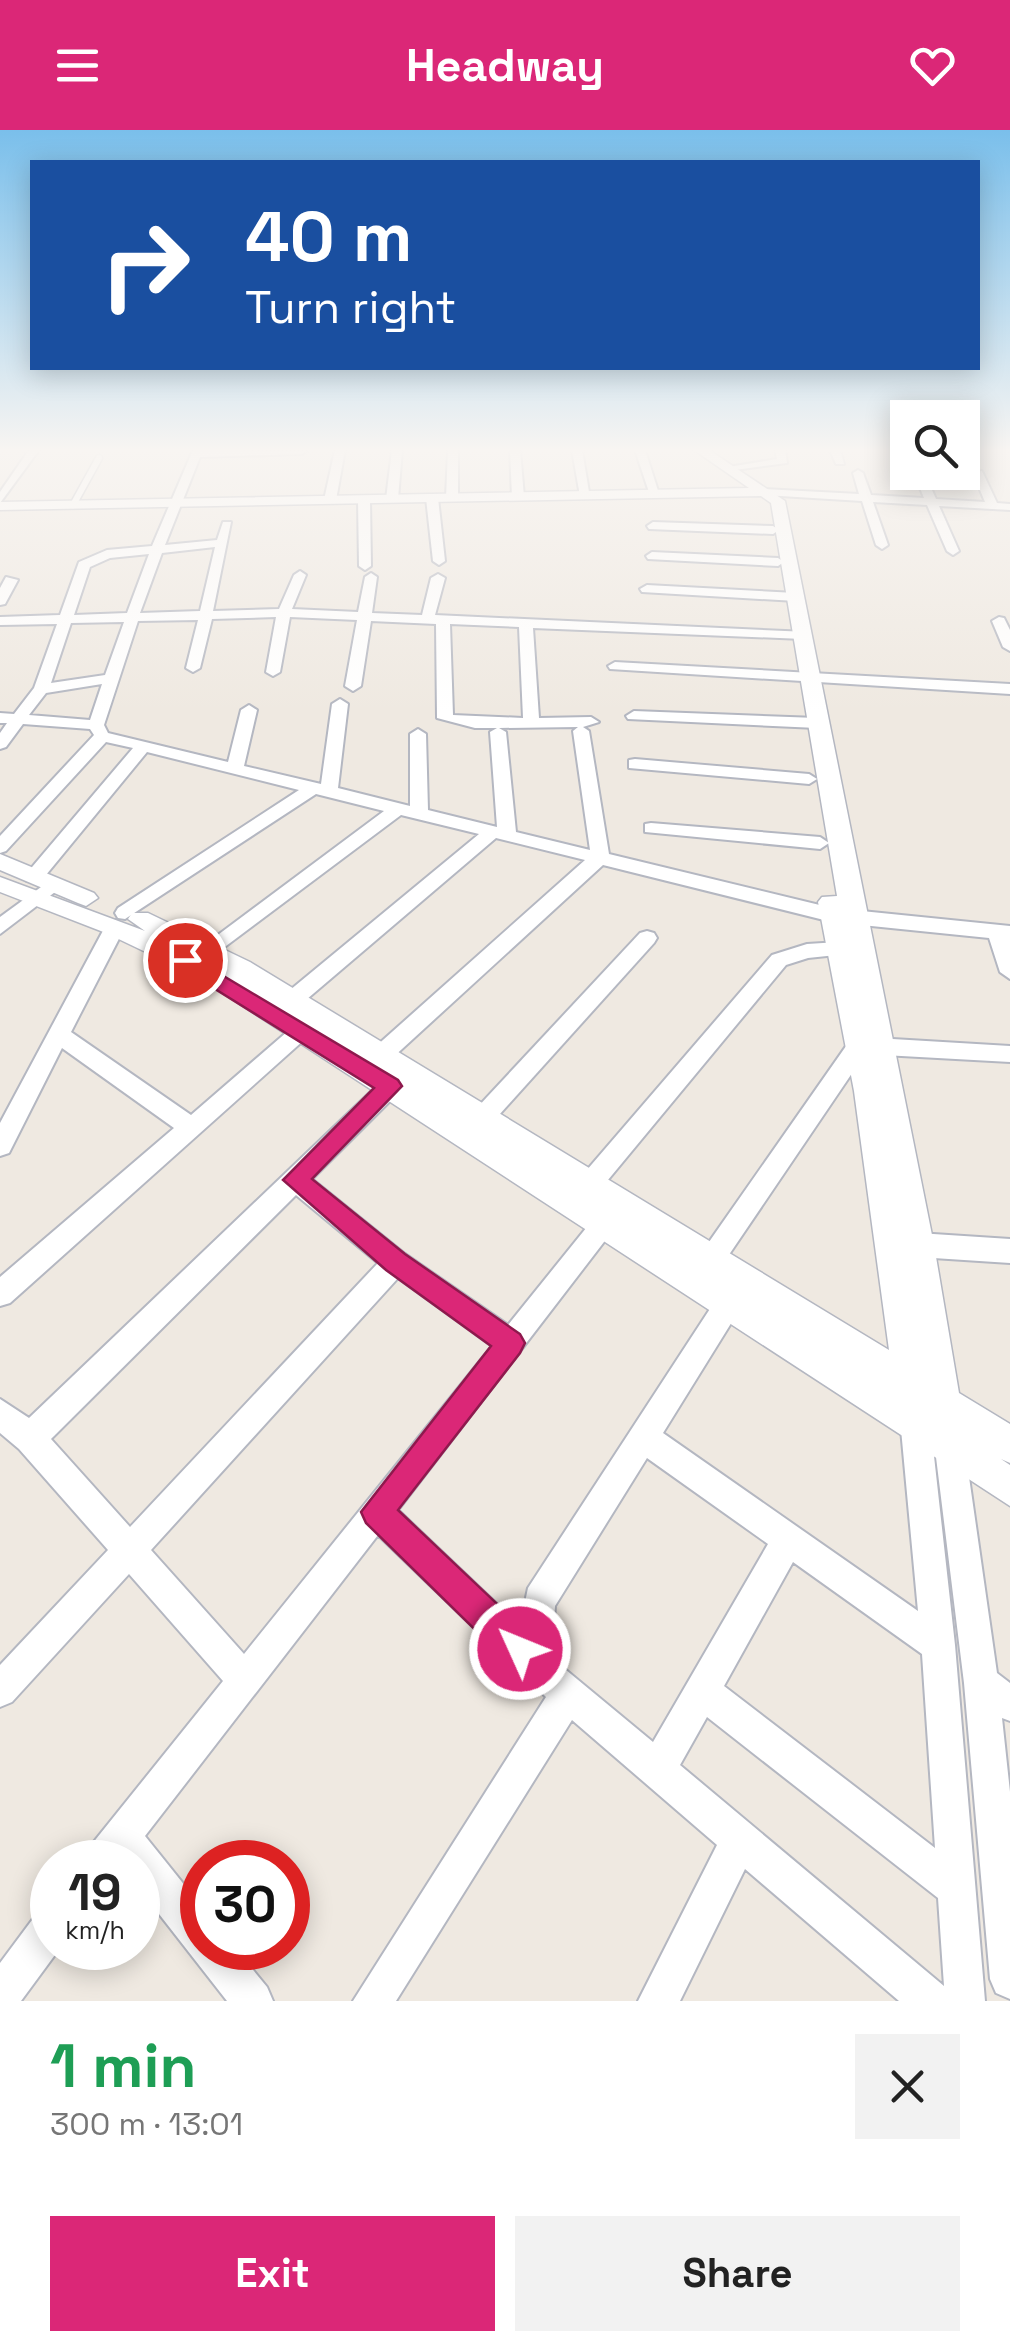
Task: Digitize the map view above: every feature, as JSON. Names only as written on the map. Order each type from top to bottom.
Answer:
[{"type":"street","points":[[0,847],[99,730],[161,537]]},
{"type":"street","points":[[193,668],[224,537]]},
{"type":"street","points":[[353,686],[368,571],[366,537]]},
{"type":"street","points":[[436,537],[438,561]]},
{"type":"street","points":[[773,537],[789,596]]},
{"type":"street","points":[[782,537],[842,916],[918,1245],[950,1449],[996,1694],[1010,1979]]},
{"type":"street","points":[[879,537],[882,545]]},
{"type":"street","points":[[947,537],[953,551]]},
{"type":"street","points":[[0,744],[41,689],[62,618],[84,565],[108,554],[157,546],[223,543]]},
{"type":"street","points":[[652,556],[778,562]]},
{"type":"street","points":[[273,672],[284,612],[300,574]]},
{"type":"street","points":[[438,578],[436,618],[445,718],[460,722],[586,726],[600,858]]},
{"type":"street","points":[[0,601],[12,580]]},
{"type":"street","points":[[647,590],[789,596]]},
{"type":"street","points":[[0,621],[284,612],[795,634]]},
{"type":"street","points":[[526,621],[531,722]]},
{"type":"street","points":[[999,621],[1010,646]]},
{"type":"street","points":[[615,666],[1010,689]]},
{"type":"street","points":[[41,689],[113,678]]},
{"type":"street","points":[[0,1146],[120,920],[321,790],[340,704]]},
{"type":"street","points":[[236,769],[249,710]]},
{"type":"street","points":[[634,716],[809,723]]},
{"type":"street","points":[[0,718],[99,730],[142,748],[842,916],[1004,933],[1010,972]]},
{"type":"street","points":[[809,723],[809,779],[820,843],[842,916],[839,949],[870,1046],[938,1645],[965,2001]]},
{"type":"street","points":[[498,732],[500,835]]},
{"type":"street","points":[[418,734],[419,815]]},
{"type":"street","points":[[0,927],[40,887],[142,748]]},
{"type":"street","points":[[636,764],[809,779]]},
{"type":"street","points":[[210,950],[398,809]]},
{"type":"street","points":[[650,828],[820,843]]},
{"type":"street","points":[[292,1000],[500,835]]},
{"type":"street","points":[[382,1054],[600,858]]},
{"type":"street","points":[[0,861],[40,887],[120,920],[210,950],[1010,1444]]},
{"type":"street","points":[[0,884],[40,887]]},
{"type":"street","points":[[120,920],[304,1031],[1010,1487]]},
{"type":"street","points":[[482,1118],[647,938]]},
{"type":"street","points":[[589,1185],[779,960],[807,951],[839,949]]},
{"type":"street","points":[[0,1294],[189,1126],[304,1031]]},
{"type":"street","points":[[58,1034],[189,1126]]},
{"type":"street","points":[[870,1046],[1010,1054]]},
{"type":"street","points":[[711,1260],[870,1046]]},
{"type":"street","points":[[30,1438],[390,1086]]},
{"type":"street","points":[[295,1180],[396,1262],[510,1343]]},
{"type":"street","points":[[118,1840],[604,1225]]},
{"type":"street","points":[[918,1245],[1010,1252]]},
{"type":"street","points":[[0,1690],[126,1549],[396,1262]]},
{"type":"street","points":[[558,1685],[538,1654],[533,1628],[540,1600],[729,1304]]},
{"type":"street","points":[[0,1414],[30,1438],[244,1679]]},
{"type":"street","points":[[644,1438],[938,1645]]},
{"type":"street","points":[[377,1512],[558,1685],[920,1998]]},
{"type":"street","points":[[658,1768],[788,1542]]},
{"type":"street","points":[[373,2001],[558,1685]]},
{"type":"street","points":[[702,1691],[957,1889]]},
{"type":"street","points":[[658,2001],[739,1841]]},
{"type":"street","points":[[160,1897],[180,1916]]},
{"type":"street","points":[[0,1996],[30,1956]]},
{"type":"street","points":[[228,1970],[254,2001]]},
{"type":"route","points":[[185,960],[390,1086],[295,1180],[396,1262],[510,1343],[377,1512],[520,1649]]}]
